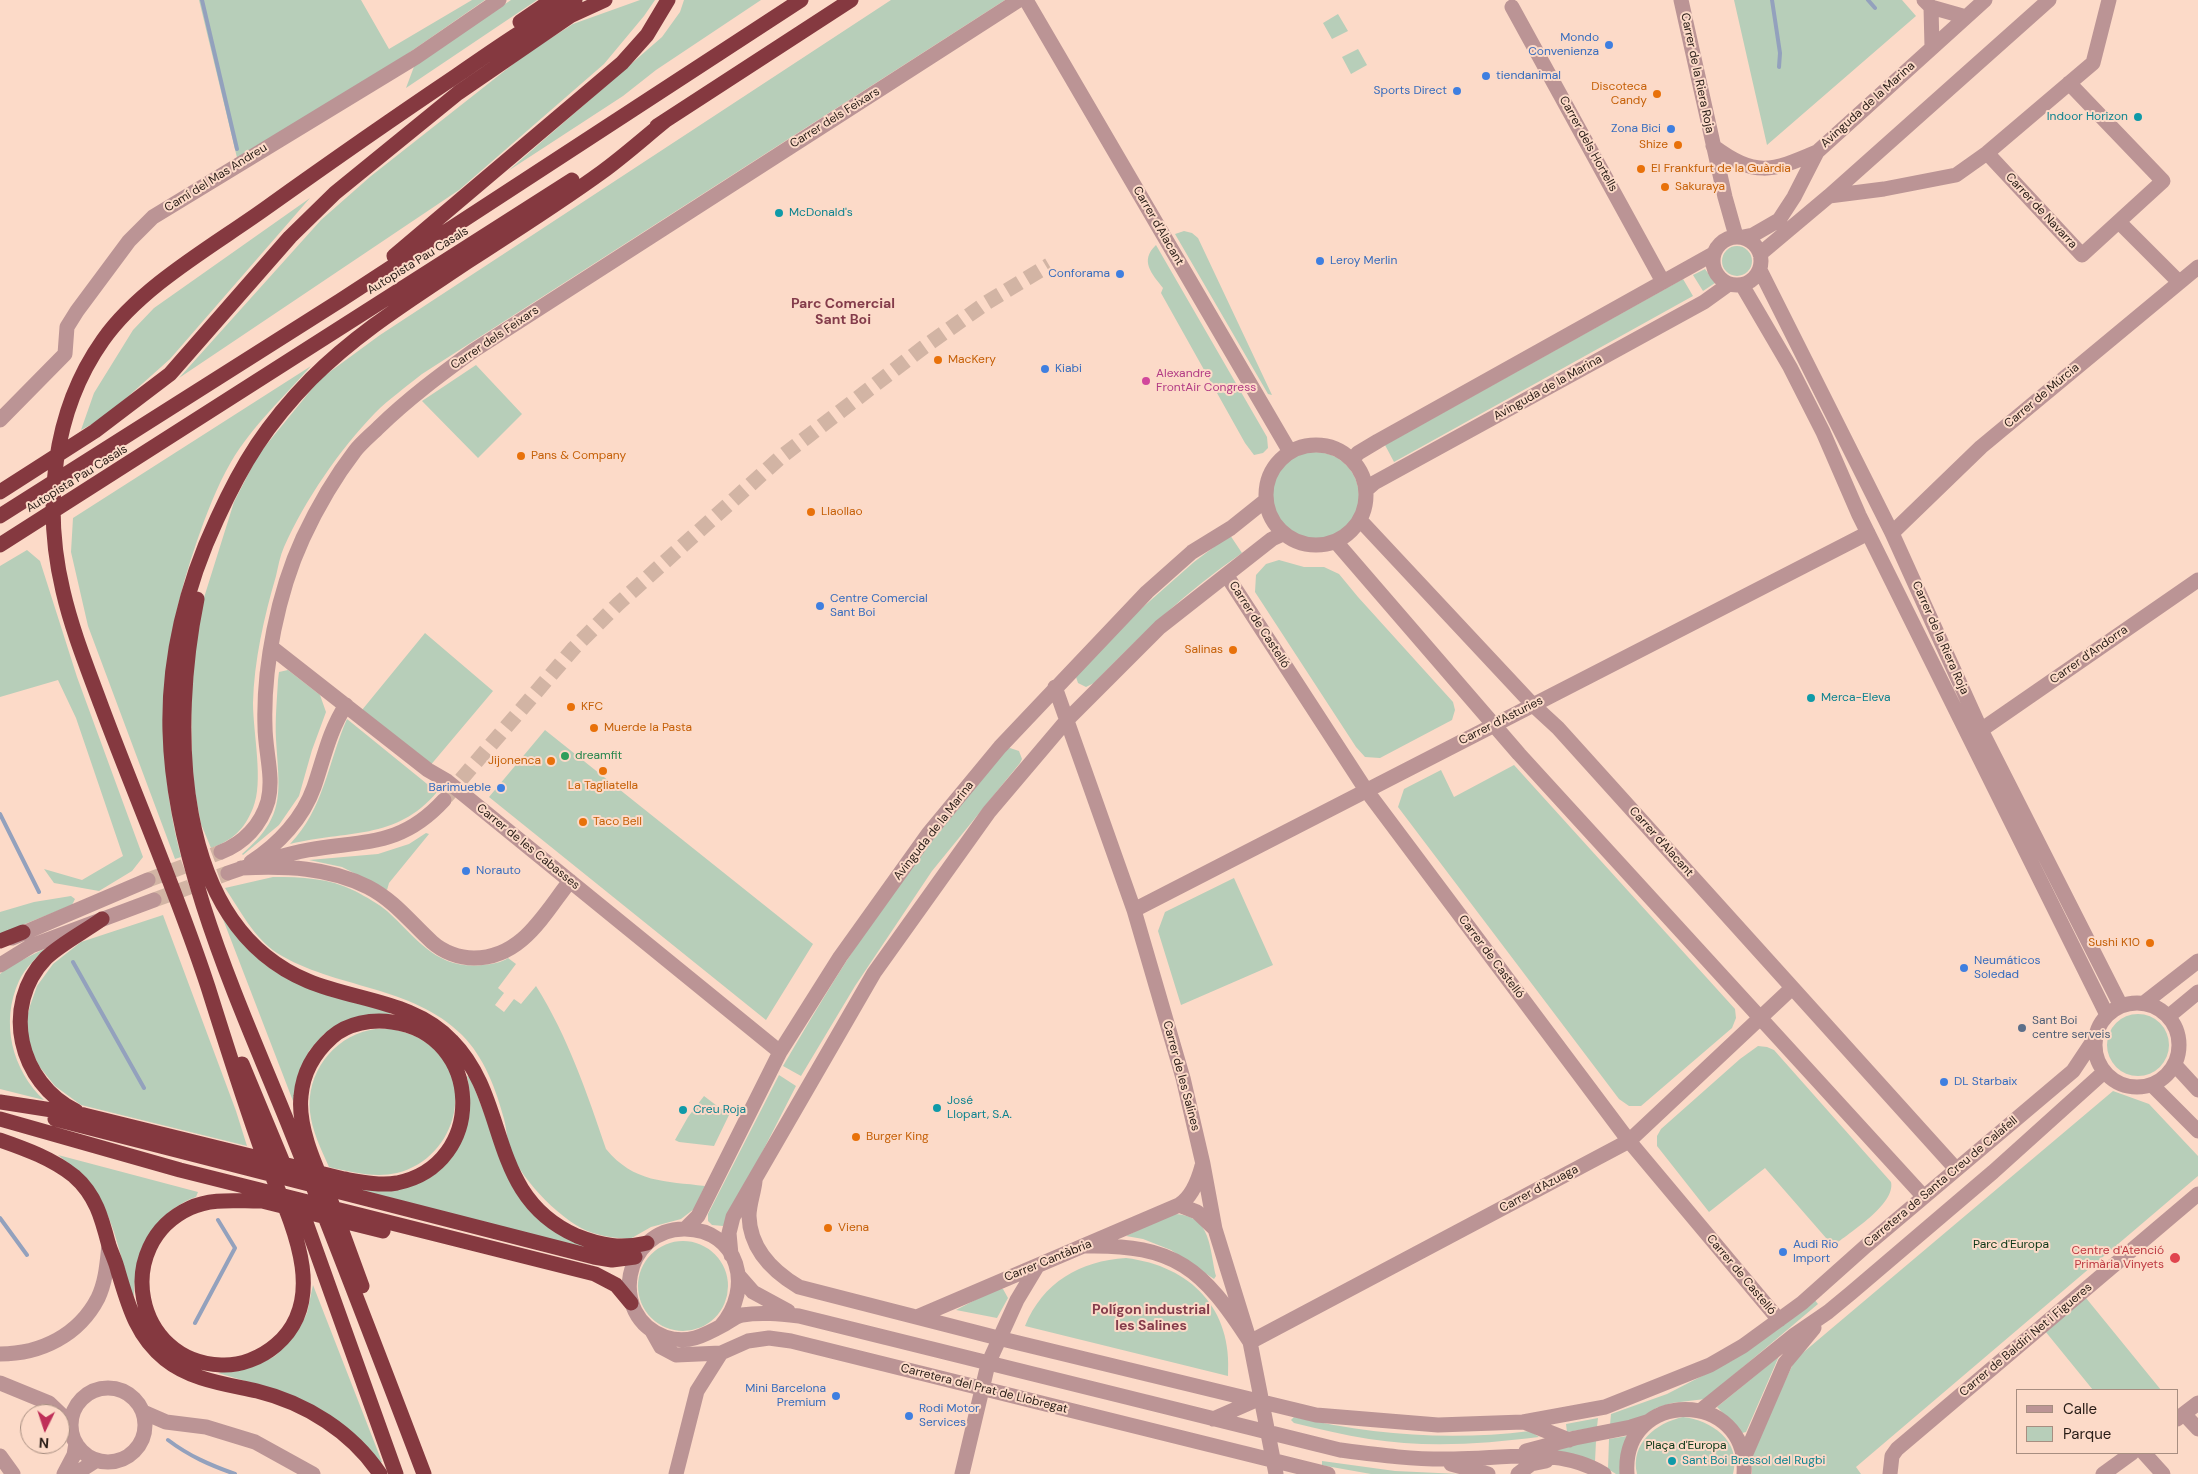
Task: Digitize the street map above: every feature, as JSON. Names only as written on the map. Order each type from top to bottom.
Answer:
[{"type":"highway","points":[[308,178],[387,115],[552,0]]},
{"type":"highway","points":[[396,1474],[310,1232],[277,1147],[200,964],[78,646],[63,591],[56,550],[53,498],[55,470],[63,428],[79,380],[103,339],[121,318],[171,276],[308,178],[478,61],[575,0]]},
{"type":"highway","points":[[0,492],[96,431],[170,374],[317,210],[458,93],[570,16],[605,0]]},
{"type":"highway","points":[[341,300],[616,68],[646,35],[668,0]]},
{"type":"highway","name":"Autopista Pau Casals","points":[[0,516],[341,300],[801,0]]},
{"type":"highway","name":"Autopista Pau Casals","points":[[0,545],[665,121],[851,0]]},
{"type":"highway","points":[[424,1474],[409,1433],[376,1327],[339,1240],[306,1154],[218,950],[183,835],[170,734],[174,665],[191,583],[209,536],[237,475],[254,447],[280,413],[309,381],[369,327],[605,170],[665,121]]},
{"type":"highway","points":[[237,475],[199,590],[189,641],[184,699],[184,750],[192,815],[205,865],[218,895],[229,914],[253,944],[280,967],[309,982],[417,1016],[434,1025],[452,1041],[470,1063],[483,1087],[514,1178],[528,1198],[548,1218],[569,1232],[611,1247],[628,1247],[647,1243]]},
{"type":"highway","points":[[84,1116],[48,1093],[32,1073],[20,1048],[19,1022],[22,1000],[31,976],[46,958],[102,919]]},
{"type":"highway","points":[[0,941],[23,932]]},
{"type":"highway","points":[[200,964],[259,1144],[292,1229],[303,1268],[303,1298],[290,1329],[276,1346],[246,1362],[225,1365],[189,1358],[165,1341],[148,1317],[142,1296],[141,1273],[145,1257],[156,1235],[174,1217],[194,1206],[218,1200],[259,1201]]},
{"type":"highway","points":[[0,1104],[84,1116],[353,1181],[396,1183],[412,1178],[440,1159],[459,1130],[463,1107],[460,1078],[444,1048],[420,1030],[403,1023],[384,1020],[368,1021],[351,1026],[334,1036],[320,1048],[304,1078],[300,1097],[306,1154]]},
{"type":"highway","points":[[0,1104],[250,1171],[594,1257],[612,1260],[635,1257]]},
{"type":"highway","points":[[0,1120],[180,1170],[563,1265],[605,1279],[616,1285],[631,1303]]},
{"type":"highway","points":[[0,1130],[227,1190],[259,1201],[508,1260],[563,1265]]},
{"type":"highway","points":[[0,1140],[49,1159],[74,1176],[89,1192],[100,1211],[127,1304],[139,1329],[165,1359],[202,1378],[290,1402],[318,1416],[352,1442],[380,1474]]},
{"type":"street","name":"Camí del Mas Andreu","points":[[0,420],[65,354],[67,327],[77,311],[129,241],[153,218],[416,57],[499,0]]},
{"type":"street","name":"Carrer dels Feixars","points":[[221,852],[237,844],[250,833],[262,816],[268,800],[270,783],[265,713],[266,680],[271,648],[286,583],[302,540],[323,499],[356,450],[410,397],[489,340],[1019,0]]},
{"type":"street","name":"Carrer d'Alacant","points":[[1026,0],[1290,452]]},
{"type":"street","name":"Carrer de la Riera Roja","points":[[1681,0],[1713,146],[1740,237]]},
{"type":"street","name":"Avinguda de la Marina","points":[[1740,237],[1753,235],[1779,220],[1794,197],[1817,152],[1985,0]]},
{"type":"street","points":[[1760,254],[1829,196],[2049,0]]},
{"type":"street","points":[[1829,196],[1884,190],[1956,175],[1987,153],[2093,63],[2109,0]]},
{"type":"street","points":[[1932,47],[1927,4],[1966,17]]},
{"type":"street","name":"Carrer dels Hortells","points":[[1512,8],[1663,282]]},
{"type":"street","name":"Carrer de Navarra","points":[[1987,153],[2082,255],[2163,181],[2069,83]]},
{"type":"street","name":"Carrer de la Riera Roja","points":[[1713,146],[1737,163],[1759,168],[1784,166],[1817,152]]},
{"type":"street","points":[[2120,222],[2179,282]]},
{"type":"street","points":[[1740,237],[1754,243],[1760,254],[1760,270],[1753,280],[1736,284],[1717,276],[1713,269],[1713,254],[1718,245],[1726,239],[1740,237]]},
{"type":"street","points":[[1352,460],[1358,453],[1378,441],[1713,254]]},
{"type":"street","name":"Carrer de Múrcia","points":[[1892,533],[1981,447],[2198,267]]},
{"type":"street","name":"Carrer de la Riera Roja","points":[[1760,270],[1892,533],[1981,730],[2121,1006]]},
{"type":"street","name":"Carrer de la Riera Roja","points":[[1736,284],[1790,367],[1824,432],[1868,533],[2107,1015]]},
{"type":"street","name":"Avinguda de la Marina","points":[[1366,490],[1736,284]]},
{"type":"street","points":[[1305,446],[1325,446],[1340,451],[1352,460],[1361,472],[1366,490],[1365,508],[1360,520],[1350,533],[1336,542],[1325,545],[1308,545],[1297,542],[1283,534],[1271,518],[1266,500],[1269,476],[1278,462],[1290,452],[1305,446]]},
{"type":"street","name":"Avinguda de la Marina","points":[[685,1229],[698,1216],[780,1052],[840,957],[928,834],[1000,747],[1055,687],[1154,586],[1192,552],[1231,528],[1266,500]]},
{"type":"street","name":"Carrer d'Alacant","points":[[1360,520],[1533,705],[1558,728],[1956,1169]]},
{"type":"street","name":"Carrer d'Asturies","points":[[1134,910],[1868,533]]},
{"type":"street","points":[[721,1326],[730,1316],[740,1290],[739,1276],[731,1255],[730,1227],[744,1198],[874,973],[989,812],[1067,720],[1160,627],[1272,539],[1283,534]]},
{"type":"street","points":[[1336,542],[1494,724],[1924,1196]]},
{"type":"street","name":"Carrer de Castelló","points":[[1227,576],[1366,790],[1629,1141],[1779,1320]]},
{"type":"street","name":"Carrer d'Andorra","points":[[1981,730],[2198,580]]},
{"type":"street","name":"Carrer de les Cabasses","points":[[271,648],[428,770],[446,781],[780,1052]]},
{"type":"street","name":"Carrer de les Salines","points":[[1055,687],[1134,910],[1183,1078],[1203,1164],[1215,1229],[1250,1342],[1257,1402],[1267,1431],[1274,1467]]},
{"type":"street","points":[[234,870],[276,842],[302,811],[313,788],[332,728],[346,706]]},
{"type":"street","points":[[234,870],[307,850],[364,844],[389,838],[422,821],[444,800]]},
{"type":"street","points":[[234,870],[297,867],[325,872],[354,881],[393,902],[433,943],[449,952],[470,958],[499,954],[518,945],[570,881]]},
{"type":"street","points":[[0,945],[23,932],[148,880]]},
{"type":"street","points":[[0,965],[31,946],[154,900]]},
{"type":"street","points":[[2144,1003],[2198,961]]},
{"type":"street","name":"Carrer d'Azuaga","points":[[1250,1342],[1629,1141],[1792,988]]},
{"type":"street","points":[[2169,1016],[2198,992]]},
{"type":"street","points":[[2144,1003],[2156,1007],[2169,1016],[2177,1029],[2180,1043],[2175,1065],[2164,1078],[2144,1088],[2125,1086],[2115,1082],[2104,1072],[2095,1053],[2095,1038],[2099,1026],[2107,1015],[2121,1006],[2144,1003]]},
{"type":"street","name":"Carretera de Santa Creu de Calafell","points":[[1779,1320],[1802,1303],[1924,1196],[2073,1071],[2095,1038]]},
{"type":"street","points":[[2175,1065],[2198,1090]]},
{"type":"street","name":"Carretera de Santa Creu de Calafell","points":[[1700,1410],[1793,1336],[1828,1312],[1993,1172],[2104,1072]]},
{"type":"street","points":[[2152,1085],[2197,1129]]},
{"type":"street","name":"Carrer Cantàbria","points":[[917,1317],[1184,1202],[1198,1182],[1203,1164]]},
{"type":"street","points":[[755,1180],[749,1214],[751,1231],[758,1249],[767,1263],[779,1275],[798,1286],[998,1338],[1257,1402],[1316,1414],[1438,1425],[1523,1422],[1605,1407],[1710,1365],[1742,1346],[1779,1320]]},
{"type":"street","name":"Carrer de Baldiri Net i Figueres","points":[[1890,1474],[1892,1456],[1897,1449],[2198,1194]]},
{"type":"street","points":[[1179,1204],[1197,1212],[1215,1229]]},
{"type":"street","points":[[731,1255],[711,1236],[685,1229],[665,1232],[647,1243],[635,1257],[628,1284],[631,1303],[639,1318],[651,1330],[664,1337],[694,1340],[709,1335],[740,1316],[766,1313],[799,1316],[1340,1450],[1392,1457],[1430,1459],[1512,1456],[1557,1459],[1592,1468],[1604,1474]]},
{"type":"street","points":[[0,1354],[20,1353],[39,1349],[58,1340],[76,1326],[97,1298],[105,1276],[109,1246]]},
{"type":"street","points":[[1085,1246],[1142,1248],[1173,1258],[1197,1275],[1219,1296],[1250,1342]]},
{"type":"street","points":[[962,1474],[988,1364],[998,1338],[1017,1300],[1038,1264]]},
{"type":"street","points":[[739,1276],[753,1292],[799,1316]]},
{"type":"street","name":"Carretera de Santa Creu de Calafell","points":[[1744,1458],[1785,1363],[1828,1312]]},
{"type":"street","name":"Carretera del Prat de Llobregat","points":[[651,1330],[661,1346],[676,1355],[721,1353],[748,1341],[779,1338],[982,1389],[1274,1467],[1328,1474]]},
{"type":"street","points":[[676,1474],[696,1391],[721,1353]]},
{"type":"street","points":[[0,1383],[49,1403],[71,1424]]},
{"type":"street","points":[[102,1388],[115,1388],[127,1392],[137,1401],[143,1412],[145,1432],[140,1444],[132,1453],[122,1459],[110,1462],[97,1460],[82,1451],[76,1443],[71,1424],[73,1411],[80,1400],[90,1392],[102,1388]]},
{"type":"street","points":[[1213,1419],[1257,1402]]},
{"type":"street","points":[[2198,1403],[2180,1416],[2198,1429]]},
{"type":"street","points":[[1512,1456],[1569,1440],[1631,1428],[1677,1409],[1700,1410],[1718,1418],[1729,1428],[1740,1444],[1744,1458],[1744,1474]]},
{"type":"street","points":[[143,1412],[166,1422],[206,1427],[255,1442],[313,1474]]},
{"type":"street","points":[[1627,1474],[1628,1457],[1633,1442],[1651,1420]]},
{"type":"street","points":[[145,1432],[166,1422]]},
{"type":"street","points":[[1523,1422],[1569,1440]]},
{"type":"street","points":[[64,1474],[74,1455],[76,1443]]},
{"type":"street","points":[[2103,1474],[2131,1454]]},
{"type":"street","points":[[2145,1454],[2163,1474]]},
{"type":"street","points":[[0,1456],[14,1474]]},
{"type":"street","points":[[1430,1459],[1488,1474]]},
{"type":"street","points":[[1518,1474],[1531,1464],[1557,1459]]},
{"type":"street","points":[[75,1474],[97,1460]]},
{"type":"green space","points":[[199,0],[361,0],[389,49],[472,0],[485,0],[240,170]]},
{"type":"green space","points":[[511,0],[537,0],[406,88],[415,64]]},
{"type":"green space","points":[[640,0],[655,0],[604,64],[459,190],[179,378],[321,220],[371,176],[526,54],[573,24]]},
{"type":"green space","points":[[684,0],[761,0],[656,70],[623,96],[508,171],[662,37],[680,12]]},
{"type":"green space","points":[[891,0],[1005,0],[422,374],[380,408],[336,459],[302,511],[284,547],[264,623],[255,671],[253,703],[258,785],[253,808],[242,828],[232,838],[211,848],[201,824],[192,763],[191,692],[194,655],[202,604],[234,502],[258,455],[320,379],[380,335]]},
{"type":"green space","points":[[1734,0],[1902,0],[1916,16],[1767,145]]},
{"type":"green space","points":[[1338,14],[1348,31],[1332,39],[1323,23]]},
{"type":"green space","points":[[1358,49],[1367,65],[1351,74],[1342,57]]},
{"type":"green space","points":[[310,198],[170,359],[105,417],[81,430],[94,393],[133,330],[154,308]]},
{"type":"green space","points":[[1184,231],[1192,233],[1198,238],[1272,395],[1268,394],[1175,234]]},
{"type":"green space","points":[[1156,245],[1267,437],[1268,448],[1263,453],[1254,455],[1245,443],[1161,293],[1163,288],[1151,272],[1148,262],[1148,256]]},
{"type":"green space","points":[[1737,246],[1747,251],[1752,261],[1747,271],[1737,276],[1727,271],[1722,261],[1727,251]]},
{"type":"green space","points":[[1705,269],[1715,283],[1703,291],[1693,275]]},
{"type":"green space","points":[[1683,279],[1693,296],[1394,462],[1385,445]]},
{"type":"green space","points":[[476,365],[522,414],[478,458],[422,401]]},
{"type":"green space","points":[[311,366],[258,424],[231,462],[208,511],[185,580],[175,619],[168,659],[165,698],[166,777],[181,857],[175,859],[88,626],[71,552],[73,518]]},
{"type":"green space","points":[[1315,452],[1332,455],[1346,465],[1356,479],[1359,496],[1356,513],[1346,527],[1332,537],[1315,540],[1298,537],[1284,527],[1274,513],[1271,496],[1274,479],[1284,465],[1298,455]]},
{"type":"green space","points":[[1230,535],[1242,553],[1165,614],[1094,683],[1086,687],[1078,683],[1075,674],[1125,623],[1194,562]]},
{"type":"green space","points":[[27,550],[40,561],[77,677],[143,857],[132,871],[99,891],[54,883],[44,869],[82,880],[123,856],[76,718],[58,680],[0,697],[0,566]]},
{"type":"green space","points":[[1279,560],[1304,567],[1324,567],[1339,574],[1453,702],[1455,710],[1452,720],[1380,758],[1365,757],[1356,747],[1255,592],[1256,575],[1266,564]]},
{"type":"green space","points":[[425,633],[493,691],[429,767],[362,710]]},
{"type":"green space","points":[[288,670],[320,695],[326,712],[312,750],[299,796],[279,825],[243,855],[267,827],[277,802],[276,724],[278,680],[279,672]]},
{"type":"green space","points":[[347,719],[437,792],[421,808],[405,819],[387,826],[369,831],[290,844],[311,816]]},
{"type":"green space","points":[[545,730],[813,944],[766,1020],[489,797]]},
{"type":"green space","points":[[1010,748],[1019,751],[1022,759],[1020,763],[932,871],[855,986],[801,1076],[783,1066],[820,1003],[886,902],[960,805],[1006,749]]},
{"type":"green space","points":[[1514,765],[1735,1009],[1736,1018],[1732,1028],[1641,1106],[1629,1106],[1619,1099],[1398,807],[1404,789],[1441,770],[1454,797]]},
{"type":"green space","points":[[426,833],[429,834],[389,883],[387,890],[342,867],[309,860],[378,854],[409,844]]},
{"type":"green space","points":[[273,877],[325,881],[355,891],[384,908],[429,950],[453,963],[483,965],[508,958],[516,964],[498,988],[504,993],[495,1005],[504,1012],[514,999],[521,1004],[536,986],[567,1045],[584,1086],[606,1149],[617,1160],[639,1174],[663,1181],[705,1186],[694,1209],[681,1219],[651,1227],[630,1239],[593,1233],[570,1221],[557,1211],[534,1188],[516,1163],[510,1148],[504,1119],[493,1085],[477,1053],[462,1035],[442,1019],[420,1006],[300,965],[277,953],[254,932],[225,888]]},
{"type":"green space","points":[[1234,878],[1273,965],[1181,1005],[1158,931],[1165,912]]},
{"type":"green space","points":[[71,896],[75,899],[72,905],[0,934],[0,912],[34,902]]},
{"type":"green space","points":[[221,914],[241,941],[269,968],[319,992],[390,1012],[390,1014],[324,1034],[309,1051],[299,1072],[293,1101]]},
{"type":"green space","points":[[163,915],[236,1111],[247,1146],[81,1105],[55,1086],[39,1066],[27,1042],[26,1021],[30,1006],[37,986],[53,964],[81,942]]},
{"type":"green space","points":[[46,948],[21,976],[13,997],[10,1013],[12,1045],[17,1060],[24,1075],[44,1100],[0,1089],[0,974],[8,967]]},
{"type":"green space","points":[[2138,1014],[2155,1019],[2160,1023],[2164,1028],[2169,1045],[2164,1062],[2160,1067],[2155,1071],[2138,1076],[2121,1071],[2116,1067],[2112,1062],[2107,1045],[2112,1028],[2116,1023],[2121,1019]]},
{"type":"green space","points":[[393,1029],[422,1040],[440,1055],[451,1073],[455,1094],[454,1114],[447,1134],[435,1151],[418,1164],[397,1173],[371,1175],[329,1167],[315,1133],[310,1112],[312,1084],[317,1071],[333,1049],[356,1034],[370,1030]]},
{"type":"green space","points":[[1758,1046],[1774,1050],[1891,1182],[1891,1191],[1879,1208],[1860,1226],[1833,1246],[1765,1168],[1709,1212],[1657,1146],[1657,1136],[1661,1129],[1740,1059]]},
{"type":"green space","points":[[779,1075],[796,1086],[727,1221],[723,1226],[712,1225],[708,1221],[708,1214]]},
{"type":"green space","points":[[467,1076],[470,1077],[513,1187],[593,1250],[335,1184],[393,1189],[413,1185],[431,1177],[445,1165],[456,1150],[464,1134],[469,1115],[470,1096]]},
{"type":"green space","name":"Parc d'Europa","points":[[2113,1091],[2149,1104],[2198,1156],[2198,1176],[1856,1467],[1861,1474],[1752,1474],[1752,1453],[1756,1442],[1793,1364],[1799,1356]]},
{"type":"green space","points":[[704,1096],[729,1115],[714,1146],[675,1140],[688,1117]]},
{"type":"green space","points":[[58,1155],[198,1192],[196,1197],[182,1203],[169,1212],[146,1239],[138,1260],[134,1296],[127,1283],[112,1225],[100,1199],[83,1177]]},
{"type":"green space","points":[[1172,1214],[1185,1215],[1201,1225],[1209,1243],[1216,1276],[1214,1279],[1171,1250],[1143,1239],[1126,1236]]},
{"type":"green space","points":[[683,1241],[700,1244],[715,1254],[725,1269],[728,1286],[725,1303],[715,1318],[700,1328],[683,1331],[666,1328],[651,1318],[641,1303],[638,1286],[641,1269],[651,1254],[666,1244]]},
{"type":"green space","points":[[1126,1258],[1170,1270],[1188,1281],[1203,1295],[1215,1311],[1223,1330],[1228,1352],[1228,1376],[1025,1326],[1042,1297],[1065,1277],[1093,1264]]},
{"type":"green space","points":[[313,1285],[382,1462],[380,1463],[276,1390],[218,1373],[259,1364],[275,1356],[299,1329],[307,1313]]},
{"type":"green space","points":[[996,1289],[1003,1289],[1008,1298],[997,1318],[956,1310]]},
{"type":"green space","points":[[2086,1298],[2160,1389],[2092,1389],[2045,1331]]},
{"type":"green space","points":[[1814,1299],[1818,1304],[1705,1399],[1672,1403],[1656,1408],[1643,1418],[1610,1425],[1611,1414],[1667,1394],[1733,1360]]},
{"type":"green space","points":[[1779,1356],[1746,1432],[1742,1433],[1717,1407]]},
{"type":"green space","points":[[1294,1417],[1382,1432],[1470,1436],[1530,1431],[1539,1437],[1497,1442],[1454,1444],[1390,1442],[1350,1436],[1294,1423],[1291,1420]]},
{"type":"green space","name":"Plaça d'Europa","points":[[1683,1417],[1704,1423],[1722,1434],[1729,1442],[1733,1452],[1735,1462],[1733,1474],[1637,1474],[1637,1453],[1647,1436],[1663,1424]]},
{"type":"green space","points":[[1598,1418],[1597,1427],[1567,1432],[1566,1424]]},
{"type":"green space","points":[[1627,1436],[1622,1474],[1616,1474],[1608,1469],[1609,1439]]},
{"type":"green space","points":[[1596,1441],[1595,1462],[1552,1452],[1550,1448]]},
{"type":"green space","points":[[1322,1461],[1395,1471],[1460,1474],[1371,1474],[1322,1465]]},
{"type":"waterway","points":[[202,0],[237,149]]},
{"type":"waterway","points":[[1772,0],[1780,53],[1779,67]]},
{"type":"waterway","points":[[1868,0],[1875,8]]},
{"type":"waterway","points":[[0,814],[39,892]]},
{"type":"waterway","points":[[73,962],[144,1088]]},
{"type":"waterway","points":[[0,1218],[27,1255]]},
{"type":"waterway","points":[[195,1323],[235,1248],[218,1220]]},
{"type":"waterway","points":[[168,1440],[200,1460],[235,1474]]},
{"type":"tunnel","points":[[446,797],[574,648],[618,604],[781,457],[924,347],[986,303],[1049,265]]},
{"type":"tunnel","points":[[148,880],[221,852]]},
{"type":"tunnel","points":[[154,900],[228,873]]},
{"type":"place","name":"Mondo Convenienza","points":[[1609,45]]},
{"type":"place","name":"tiendanimal","points":[[1486,76]]},
{"type":"place","name":"Sports Direct","points":[[1457,91]]},
{"type":"place","name":"Discoteca Candy","points":[[1657,94]]},
{"type":"place","name":"Indoor Horizon","points":[[2138,117]]},
{"type":"place","name":"Zona Bici","points":[[1671,129]]},
{"type":"place","name":"Shize","points":[[1678,145]]},
{"type":"place","name":"El Frankfurt de la Guàrdia","points":[[1641,169]]},
{"type":"place","name":"Sakuraya","points":[[1665,187]]},
{"type":"place","name":"McDonald's","points":[[779,213]]},
{"type":"place","name":"Leroy Merlin","points":[[1320,261]]},
{"type":"place","name":"Conforama","points":[[1120,274]]},
{"type":"place","name":"MacKery","points":[[938,360]]},
{"type":"place","name":"Kiabi","points":[[1045,369]]},
{"type":"place","name":"Alexandre FrontAir Congress","points":[[1146,381]]},
{"type":"place","name":"Pans & Company","points":[[521,456]]},
{"type":"place","name":"Llaollao","points":[[811,512]]},
{"type":"place","name":"Centre Comercial Sant Boi","points":[[820,606]]},
{"type":"place","name":"Salinas","points":[[1233,650]]},
{"type":"place","name":"Merca-Eleva","points":[[1811,698]]},
{"type":"place","name":"KFC","points":[[571,707]]},
{"type":"place","name":"Muerde la Pasta","points":[[594,728]]},
{"type":"place","name":"dreamfit","points":[[565,756]]},
{"type":"place","name":"Jijonenca","points":[[551,761]]},
{"type":"place","name":"La Tagliatella","points":[[603,771]]},
{"type":"place","name":"Barimueble","points":[[501,788]]},
{"type":"place","name":"Taco Bell","points":[[583,822]]},
{"type":"place","name":"Norauto","points":[[466,871]]},
{"type":"place","name":"Sushi K10","points":[[2150,943]]},
{"type":"place","name":"Neumáticos Soledad","points":[[1964,968]]},
{"type":"place","name":"Sant Boi centre serveis","points":[[2022,1028]]},
{"type":"place","name":"DL Starbaix","points":[[1944,1082]]},
{"type":"place","name":"José Llopart, S.A.","points":[[937,1108]]},
{"type":"place","name":"Creu Roja","points":[[683,1110]]},
{"type":"place","name":"Burger King","points":[[856,1137]]},
{"type":"place","name":"Viena","points":[[828,1228]]},
{"type":"place","name":"Audi Rio Import","points":[[1783,1252]]},
{"type":"place","name":"Centre d'Atenció Primària Vinyets","points":[[2175,1258]]},
{"type":"place","name":"Mini Barcelona Premium","points":[[836,1396]]},
{"type":"place","name":"Rodi Motor Services","points":[[909,1416]]},
{"type":"place","name":"Sant Boi Bressol del Rugbi","points":[[1672,1461]]},
{"type":"district","name":"Parc Comercial Sant Boi","points":[[843,312]]},
{"type":"district","name":"Polígon industrial les Salines","points":[[1151,1318]]}]
